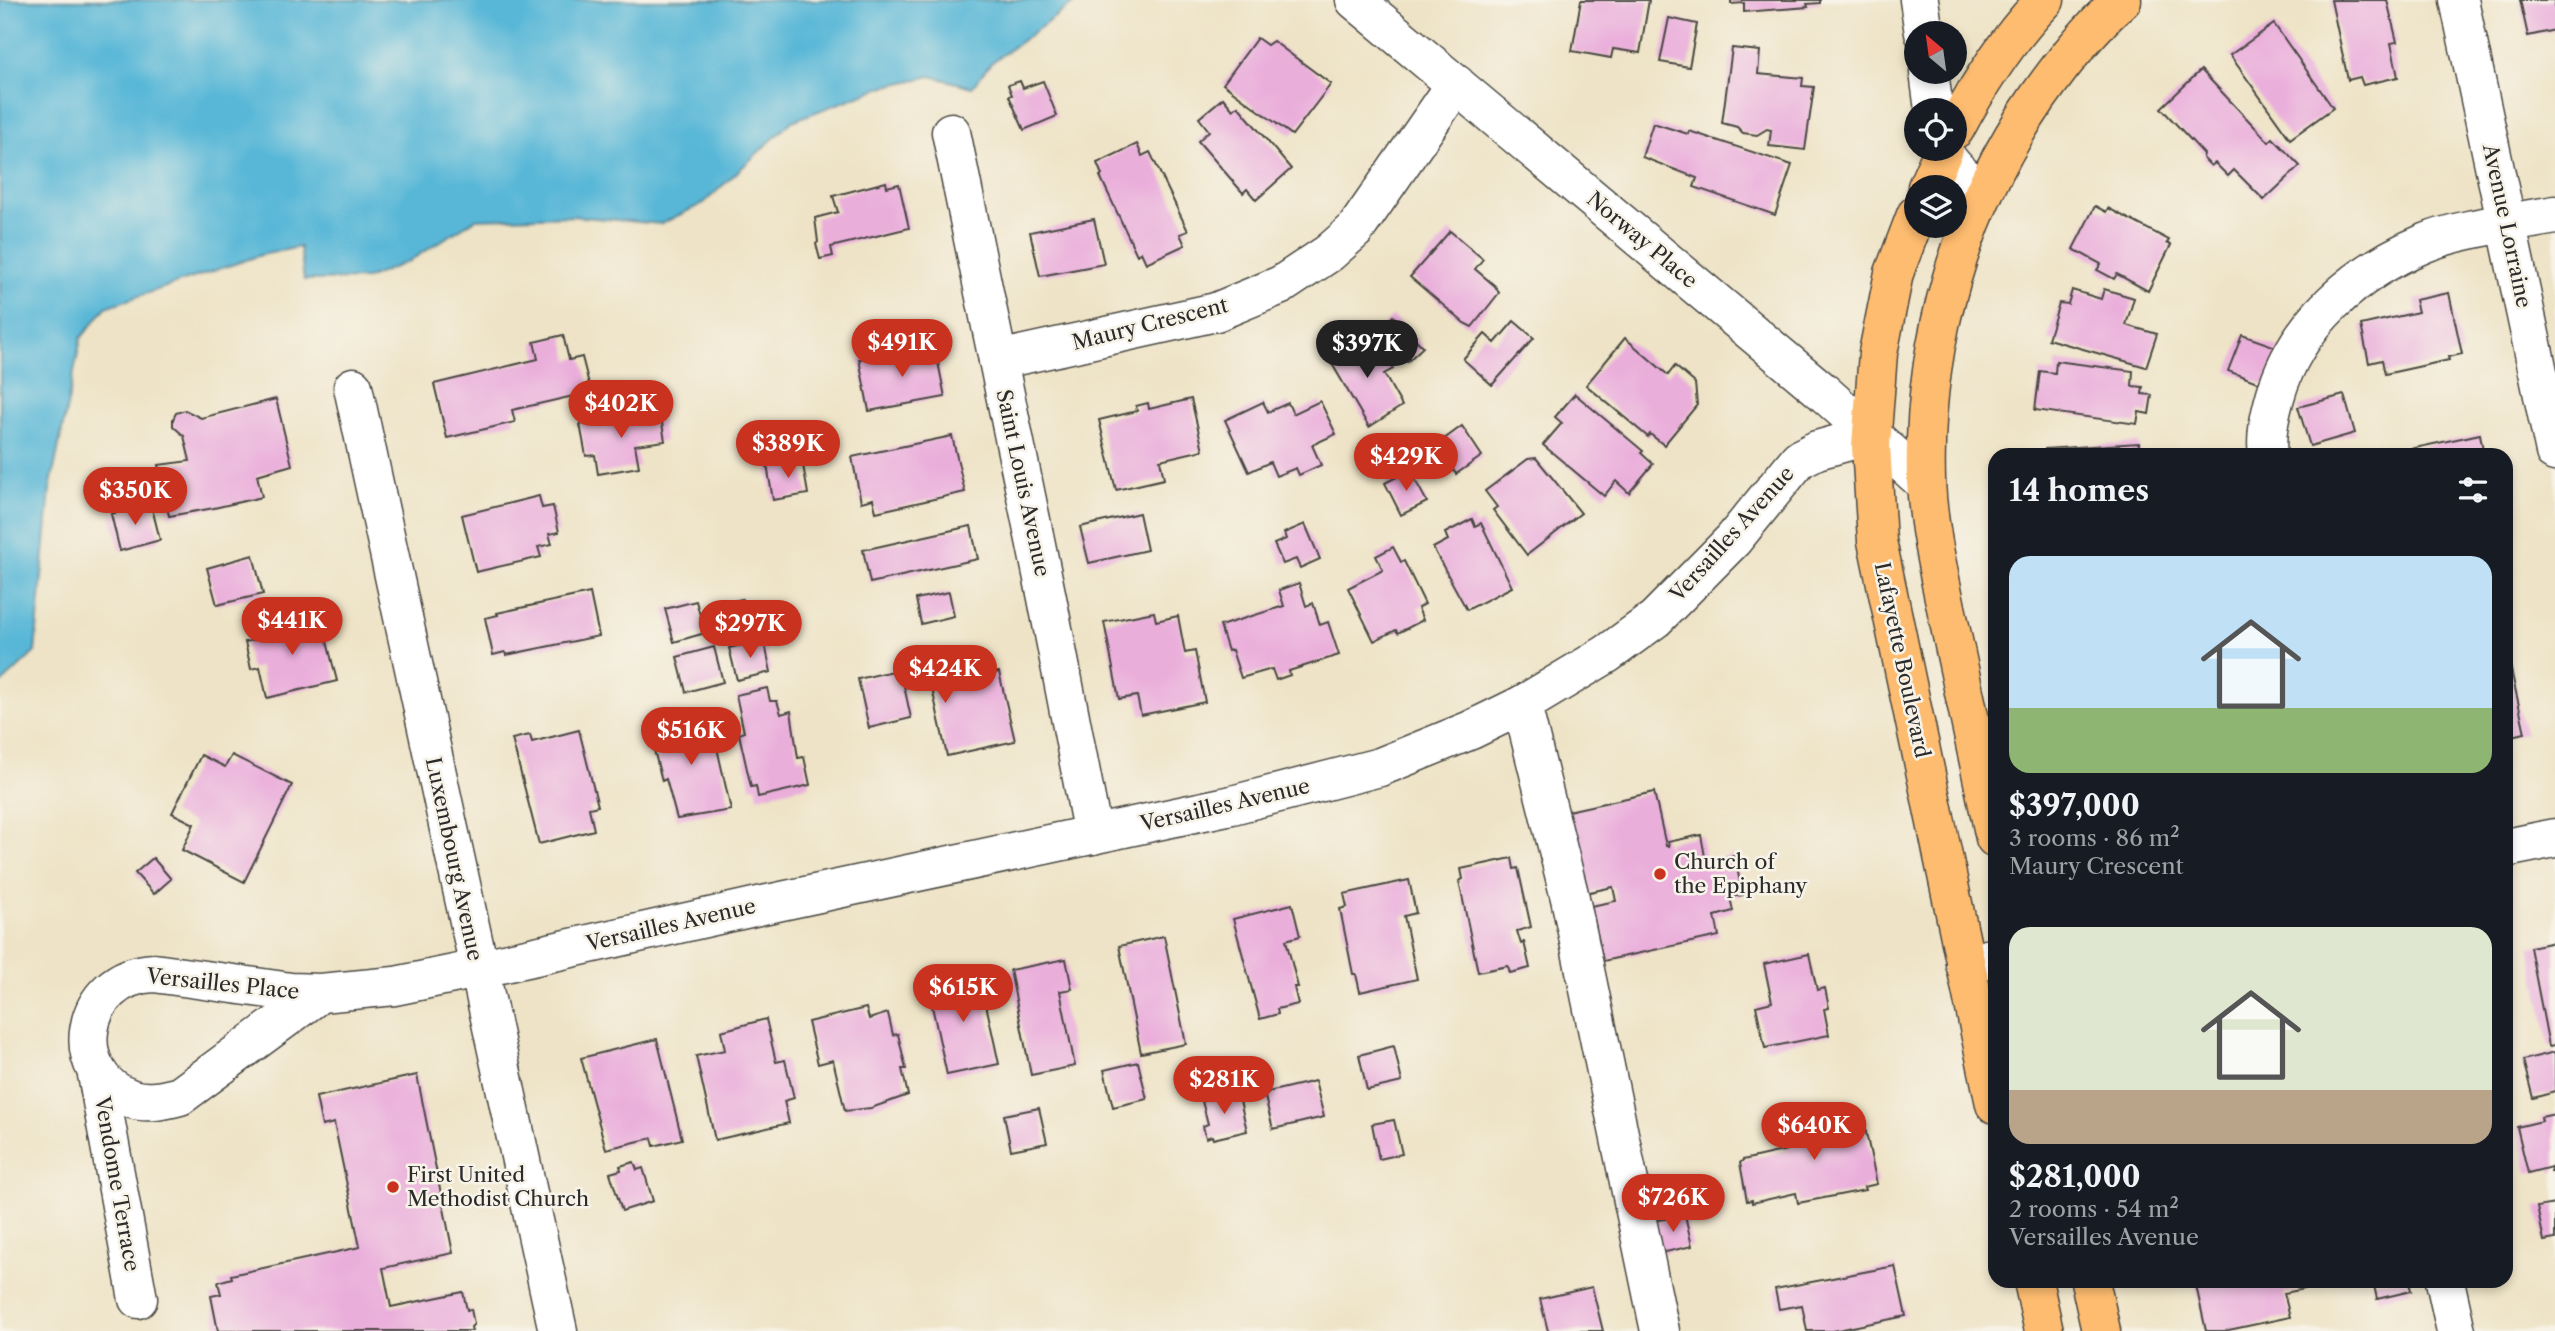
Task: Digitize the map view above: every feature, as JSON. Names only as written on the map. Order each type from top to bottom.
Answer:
[{"type":"main road","points":[[1967,105],[1978,85],[2024,22],[2045,0]]},
{"type":"main road","points":[[1988,805],[1933,548],[1926,484],[1926,419],[1936,339],[1955,260],[1983,190],[2014,131],[2058,68],[2122,0]]},
{"type":"main road","name":"Lafayette Boulevard","points":[[1907,238],[1894,274],[1878,352],[1871,435],[1877,541],[1980,961],[1988,1037]]},
{"type":"main road","points":[[2035,1288],[2044,1331]]},
{"type":"main road","points":[[2092,1288],[2101,1331]]},
{"type":"street","name":"Norway Place","points":[[1355,0],[1812,382],[1926,484]]},
{"type":"street","points":[[1919,0],[1922,21]]},
{"type":"street","name":"Avenue Lorraine","points":[[2459,0],[2555,452]]},
{"type":"street","name":"Maury Crescent","points":[[998,360],[1216,312],[1281,285],[1329,253],[1355,230],[1456,84]]},
{"type":"street","name":"Saint Louis Avenue","points":[[951,132],[1093,835]]},
{"type":"street","points":[[1949,161],[1965,179],[1983,190]]},
{"type":"street","points":[[2268,448],[2270,416],[2281,374],[2303,337],[2341,294],[2381,264],[2427,242],[2555,215]]},
{"type":"street","name":"Luxembourg Avenue","points":[[353,387],[558,1331]]},
{"type":"street","name":"Versailles Avenue","points":[[478,969],[1232,805],[1380,767],[1471,730],[1522,705],[1607,654],[1655,619],[1733,540],[1799,459],[1817,450],[1871,435]]},
{"type":"street","points":[[1522,705],[1570,898],[1660,1331]]},
{"type":"street","points":[[2513,847],[2555,838]]},
{"type":"street","name":"Versailles Place","points":[[320,993],[180,1096],[156,1101],[133,1099],[111,1087],[96,1069],[89,1046],[89,1022],[99,1000],[117,982],[139,974],[154,973],[291,992],[320,993],[394,986],[478,969]]},
{"type":"street","name":"Vendome Terrace","points":[[96,1069],[138,1299]]},
{"type":"street","points":[[2447,1288],[2456,1331]]},
{"type":"water","points":[[0,0],[1078,0],[991,63],[972,87],[931,76],[882,87],[792,121],[704,203],[661,224],[572,216],[476,219],[409,261],[366,279],[304,280],[300,247],[261,255],[106,307],[81,338],[50,489],[35,652],[0,685]]},
{"type":"building","points":[[1581,0],[1649,0],[1640,53],[1613,49],[1611,58],[1572,51]]},
{"type":"building","points":[[1731,0],[1820,0],[1820,3],[1807,4],[1808,7],[1744,12],[1744,3],[1731,4]]},
{"type":"building","points":[[2331,0],[2387,0],[2397,42],[2391,43],[2398,77],[2363,85],[2360,77],[2348,80]]},
{"type":"building","points":[[2520,0],[2555,0],[2555,30],[2528,36]]},
{"type":"building","points":[[1669,18],[1697,24],[1689,67],[1660,62]]},
{"type":"building","points":[[2274,24],[2333,108],[2290,139],[2230,55]]},
{"type":"building","points":[[1257,38],[1267,45],[1273,41],[1331,84],[1292,135],[1223,84]]},
{"type":"building","points":[[1732,48],[1760,51],[1758,74],[1803,78],[1802,86],[1814,87],[1805,150],[1769,146],[1771,130],[1767,129],[1757,135],[1743,133],[1737,127],[1722,123]]},
{"type":"building","points":[[2201,70],[2269,142],[2273,138],[2300,166],[2264,200],[2234,170],[2228,176],[2215,163],[2211,166],[2203,158],[2204,154],[2161,108]]},
{"type":"building","points":[[1020,81],[1023,88],[1043,81],[1057,116],[1024,130],[1009,96],[1012,95],[1008,85]]},
{"type":"building","points":[[1223,98],[1233,110],[1238,106],[1291,169],[1256,200],[1247,189],[1243,193],[1198,141],[1209,131],[1199,118]]},
{"type":"building","points":[[1653,123],[1688,134],[1689,131],[1792,165],[1775,215],[1694,187],[1697,178],[1642,157]]},
{"type":"building","points":[[1137,144],[1142,156],[1150,152],[1188,231],[1180,234],[1185,245],[1146,263],[1141,252],[1137,255],[1100,176],[1102,175],[1097,163]]},
{"type":"building","points":[[886,182],[887,187],[899,184],[909,228],[831,247],[833,256],[820,259],[816,244],[815,218],[838,212],[833,196]]},
{"type":"building","points":[[2095,206],[2106,212],[2108,208],[2169,240],[2167,243],[2171,245],[2148,291],[2117,274],[2114,279],[2097,270],[2101,264],[2073,249]]},
{"type":"building","points":[[1094,219],[1104,264],[1040,276],[1030,232]]},
{"type":"building","points":[[1450,231],[1483,259],[1475,269],[1495,286],[1499,293],[1472,327],[1410,277]]},
{"type":"building","points":[[2104,289],[2134,298],[2126,325],[2157,334],[2146,367],[2048,339],[2059,303],[2068,304],[2072,290],[2101,299]]},
{"type":"building","points":[[2449,293],[2462,354],[2448,357],[2449,360],[2385,374],[2382,360],[2369,363],[2361,325],[2418,312],[2415,300]]},
{"type":"building","points":[[1393,316],[1423,347],[1407,362],[1377,332]]},
{"type":"building","points":[[1514,321],[1534,338],[1492,385],[1463,359],[1485,334],[1495,343]]},
{"type":"building","points":[[563,335],[569,360],[582,357],[591,392],[512,410],[515,422],[447,438],[434,384],[538,359],[534,342]]},
{"type":"building","points":[[1366,335],[1377,355],[1383,351],[1393,369],[1384,374],[1402,406],[1369,427],[1328,357]]},
{"type":"building","points":[[2242,335],[2279,348],[2265,385],[2228,371]]},
{"type":"building","points":[[1625,338],[1668,375],[1675,366],[1695,383],[1697,405],[1664,445],[1650,434],[1648,437],[1586,385]]},
{"type":"building","points":[[935,347],[945,397],[869,411],[859,359]]},
{"type":"building","points":[[2056,361],[2133,371],[2132,386],[2143,387],[2142,394],[2152,395],[2149,414],[2139,412],[2137,424],[2035,410],[2040,371],[2055,373]]},
{"type":"building","points":[[1575,394],[1643,451],[1641,453],[1653,464],[1629,493],[1616,481],[1604,496],[1543,445],[1562,423],[1555,417]]},
{"type":"building","points":[[2344,395],[2355,433],[2310,446],[2298,407]]},
{"type":"building","points":[[276,399],[292,465],[257,475],[262,497],[169,516],[158,465],[190,461],[184,436],[173,426],[176,413],[185,410],[201,418]]},
{"type":"building","points":[[1191,399],[1203,450],[1160,460],[1164,479],[1116,490],[1099,420],[1137,411],[1136,406],[1148,403],[1149,409]]},
{"type":"building","points":[[1320,401],[1336,434],[1312,445],[1321,465],[1299,475],[1296,468],[1276,476],[1270,462],[1249,472],[1225,420],[1263,402],[1268,412],[1288,403],[1293,414]]},
{"type":"building","points":[[660,411],[665,441],[635,445],[639,467],[598,474],[595,455],[586,456],[580,424]]},
{"type":"building","points":[[1462,426],[1482,456],[1456,474],[1436,445]]},
{"type":"building","points":[[2480,434],[2483,448],[2415,448]]},
{"type":"building","points":[[952,436],[965,492],[876,512],[873,499],[861,502],[852,457]]},
{"type":"building","points":[[2139,443],[2139,448],[2061,448]]},
{"type":"building","points":[[1536,458],[1581,513],[1527,555],[1493,510],[1497,507],[1485,491],[1528,459]]},
{"type":"building","points":[[802,459],[808,494],[773,500],[767,465]]},
{"type":"building","points":[[1410,470],[1427,502],[1401,515],[1385,483]]},
{"type":"building","points":[[539,496],[542,508],[553,506],[559,532],[549,534],[552,544],[538,547],[541,557],[476,572],[462,515]]},
{"type":"building","points":[[151,504],[160,540],[120,551],[111,514]]},
{"type":"building","points":[[1139,513],[1147,550],[1089,563],[1080,527]]},
{"type":"building","points":[[1472,519],[1475,526],[1481,523],[1512,587],[1467,610],[1433,548],[1448,540],[1445,533]]},
{"type":"building","points":[[1305,524],[1320,559],[1300,568],[1296,559],[1283,564],[1274,544],[1286,539],[1284,533]]},
{"type":"building","points":[[971,526],[978,559],[870,583],[863,550]]},
{"type":"building","points":[[1393,547],[1401,562],[1404,561],[1425,604],[1418,608],[1423,620],[1398,633],[1396,630],[1374,641],[1348,588],[1383,570],[1376,556]]},
{"type":"building","points":[[253,555],[263,594],[217,605],[207,568]]},
{"type":"building","points":[[1299,583],[1306,606],[1313,603],[1320,625],[1328,622],[1339,655],[1289,671],[1290,675],[1276,680],[1272,669],[1241,678],[1232,650],[1228,651],[1220,626],[1284,606],[1279,590]]},
{"type":"building","points":[[949,592],[954,616],[921,624],[916,599]]},
{"type":"building","points":[[590,593],[599,636],[506,655],[505,652],[493,655],[485,618]]},
{"type":"building","points":[[742,599],[749,627],[723,634],[716,605]]},
{"type":"building","points":[[696,601],[705,633],[674,642],[665,609]]},
{"type":"building","points":[[1154,612],[1156,621],[1178,616],[1185,653],[1195,651],[1205,702],[1141,715],[1137,696],[1119,699],[1104,622]]},
{"type":"building","points":[[321,618],[337,681],[267,698],[260,667],[251,669],[245,642],[254,640],[253,633]]},
{"type":"building","points":[[764,640],[771,672],[737,680],[729,648]]},
{"type":"building","points":[[714,647],[723,682],[686,692],[677,657]]},
{"type":"building","points":[[954,655],[959,680],[999,672],[1015,741],[947,756],[930,679],[904,686],[911,718],[869,728],[858,679],[902,669],[903,677],[929,671],[927,661]]},
{"type":"building","points":[[2513,679],[2525,733],[2513,736]]},
{"type":"building","points":[[767,688],[770,701],[777,701],[781,714],[791,711],[798,758],[804,757],[810,785],[758,797],[756,786],[751,787],[739,734],[744,732],[736,695]]},
{"type":"building","points":[[670,716],[672,723],[704,716],[708,731],[713,730],[731,810],[677,819],[666,779],[662,781],[653,746],[657,744],[652,720]]},
{"type":"building","points":[[579,730],[598,806],[589,808],[594,830],[539,844],[512,739],[530,735],[532,742]]},
{"type":"building","points":[[201,755],[225,767],[232,755],[292,785],[244,882],[182,850],[194,824],[172,813]]},
{"type":"building","name":"Church of the Epiphany","points":[[1654,792],[1666,846],[1669,846],[1668,842],[1701,835],[1706,862],[1734,855],[1743,895],[1730,897],[1733,911],[1715,916],[1719,936],[1603,961],[1591,906],[1616,901],[1613,887],[1585,893],[1568,811]]},
{"type":"building","points":[[153,858],[171,879],[154,894],[135,873]]},
{"type":"building","points":[[1512,858],[1514,869],[1518,868],[1531,927],[1517,931],[1521,944],[1524,942],[1530,968],[1510,973],[1508,966],[1478,972],[1459,881],[1463,879],[1461,869]]},
{"type":"building","points":[[1409,880],[1416,913],[1404,916],[1417,979],[1360,992],[1356,974],[1353,974],[1340,909],[1347,907],[1344,894]]},
{"type":"building","points":[[1292,904],[1300,936],[1286,940],[1298,987],[1294,987],[1298,1004],[1277,1009],[1278,1014],[1260,1019],[1233,919]]},
{"type":"building","points":[[1164,936],[1186,1044],[1141,1053],[1119,946]]},
{"type":"building","points":[[2555,942],[2555,1045],[2549,1046],[2530,947]]},
{"type":"building","points":[[1809,954],[1817,990],[1825,988],[1829,1008],[1824,1009],[1829,1035],[1765,1048],[1756,1006],[1772,1002],[1764,964]]},
{"type":"building","points":[[1066,959],[1072,989],[1060,991],[1075,1066],[1031,1075],[1010,970]]},
{"type":"building","points":[[979,972],[999,1064],[947,1075],[927,983]]},
{"type":"building","points":[[866,1008],[869,1019],[888,1013],[893,1035],[898,1034],[906,1069],[902,1069],[908,1095],[871,1108],[845,1111],[833,1060],[818,1064],[808,1022]]},
{"type":"building","points":[[766,1019],[776,1062],[785,1060],[794,1098],[784,1101],[789,1123],[715,1140],[696,1056],[725,1050],[721,1031]]},
{"type":"building","points":[[657,1039],[682,1139],[654,1146],[652,1138],[606,1149],[581,1058]]},
{"type":"building","points":[[1394,1046],[1402,1082],[1367,1090],[1359,1055]]},
{"type":"building","points":[[2555,1052],[2555,1092],[2533,1098],[2523,1060]]},
{"type":"building","points":[[1138,1062],[1147,1099],[1113,1107],[1104,1070]]},
{"type":"building","name":"First United Methodist Church","points":[[417,1075],[453,1253],[383,1268],[391,1307],[463,1292],[467,1310],[471,1309],[474,1324],[472,1331],[218,1331],[211,1296],[221,1294],[218,1282],[232,1278],[231,1275],[360,1247],[334,1123],[322,1126],[316,1097]]},
{"type":"building","points":[[1315,1081],[1324,1117],[1273,1129],[1264,1093]]},
{"type":"building","points":[[1238,1092],[1247,1131],[1213,1139],[1212,1136],[1206,1138],[1203,1126],[1208,1124],[1202,1101]]},
{"type":"building","points":[[1039,1108],[1047,1143],[1011,1150],[1004,1115]]},
{"type":"building","points":[[1848,1114],[1862,1114],[1877,1184],[1864,1187],[1865,1190],[1798,1203],[1796,1193],[1752,1203],[1752,1200],[1747,1201],[1740,1163],[1743,1160],[1787,1150],[1782,1128]]},
{"type":"building","points":[[2555,1114],[2555,1171],[2551,1172],[2551,1167],[2528,1173],[2517,1127],[2542,1121],[2541,1117]]},
{"type":"building","points":[[1394,1120],[1402,1154],[1379,1159],[1372,1124]]},
{"type":"building","points":[[634,1162],[637,1170],[643,1168],[653,1201],[622,1211],[610,1173],[621,1170],[620,1166]]},
{"type":"building","points":[[2555,1204],[2555,1239],[2544,1241],[2537,1207]]},
{"type":"building","points":[[1685,1215],[1692,1246],[1661,1253],[1654,1221]]},
{"type":"building","points":[[1895,1266],[1906,1316],[1833,1331],[1807,1331],[1802,1305],[1779,1309],[1775,1289]]},
{"type":"building","points":[[1592,1287],[1603,1331],[1548,1331],[1540,1299]]},
{"type":"building","points":[[2197,1288],[2305,1288],[2284,1293],[2290,1317],[2224,1331],[2206,1331]]},
{"type":"building","points":[[2375,1288],[2410,1288],[2411,1291],[2377,1299]]},
{"type":"place","name":"Church of the Epiphany","points":[[1660,874]]},
{"type":"place","name":"First United Methodist Church","points":[[393,1187]]}]
